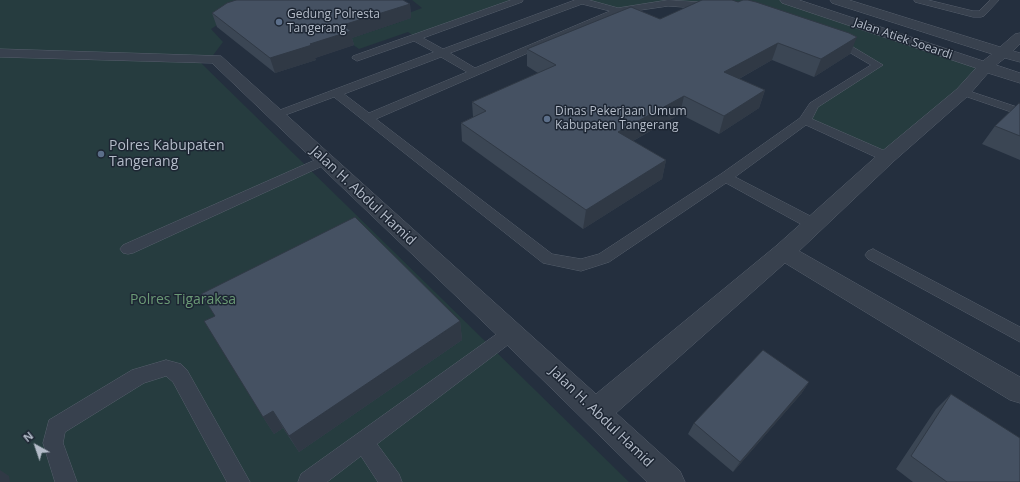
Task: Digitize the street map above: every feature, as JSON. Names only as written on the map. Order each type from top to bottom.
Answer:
[{"type":"street","name":"Jalan Atiek Soeardi","points":[[786,0],[1020,78]]},
{"type":"street","name":"Jalan Atiek Soeardi","points":[[836,0],[1020,58]]},
{"type":"street","points":[[596,412],[784,252],[887,157],[963,92],[985,67],[1020,37]]},
{"type":"street","name":"Jalan H. Abdul Hamid","points":[[0,53],[216,59],[512,333],[669,482]]},
{"type":"street","points":[[784,252],[1020,391]]},
{"type":"lane","points":[[357,58],[519,0]]},
{"type":"lane","points":[[276,115],[580,0],[618,11]]},
{"type":"lane","points":[[918,0],[972,14],[980,14],[995,0]]},
{"type":"lane","points":[[368,118],[618,11],[668,4],[706,4],[726,8]]},
{"type":"lane","points":[[415,37],[474,72]]},
{"type":"lane","points":[[336,93],[548,259],[581,266],[604,258],[726,177],[805,120],[814,106],[878,65],[845,46],[824,39]]},
{"type":"lane","points":[[963,92],[1020,112]]},
{"type":"lane","points":[[805,120],[887,157]]},
{"type":"lane","points":[[128,249],[324,160]]},
{"type":"lane","points":[[726,177],[813,224]]},
{"type":"lane","points":[[873,255],[1020,335]]},
{"type":"lane","points":[[309,482],[512,333]]},
{"type":"lane","points":[[66,482],[53,443],[56,428],[66,420],[139,376],[166,368],[174,370],[180,376],[239,482]]},
{"type":"lane","points":[[363,442],[391,482]]},
{"type":"green space","points":[[0,0],[236,0],[231,2],[229,9],[220,23],[211,29],[223,42],[211,58],[0,52]]},
{"type":"green space","points":[[412,0],[519,0],[415,37],[408,32],[359,49],[346,40],[411,18],[406,14],[422,8]]},
{"type":"green space","points":[[579,0],[786,0],[985,67],[887,157],[805,120],[814,105],[878,65],[845,46],[754,14],[668,3],[618,11]]},
{"type":"green space","name":"Polres Tigaraksa","points":[[0,56],[201,63],[629,482],[0,482]]},
{"type":"building","points":[[236,0],[403,0],[410,4],[343,25],[351,31],[270,58],[212,13],[227,3]]},
{"type":"building","name":"Dinas Pekerjaan Umum Kabupaten Tangerang","points":[[702,0],[732,0],[738,2],[748,0],[849,33],[857,37],[821,59],[778,43],[724,72],[765,90],[724,116],[684,96],[618,132],[666,160],[586,210],[461,123],[486,111],[472,102],[556,65],[527,49],[631,7],[660,19]]},
{"type":"building","points":[[1019,103],[1020,136],[995,126]]},
{"type":"building","points":[[355,217],[460,321],[289,436],[273,411],[263,417],[204,321],[215,316],[201,294]]},
{"type":"building","points":[[763,350],[809,382],[740,462],[694,423]]},
{"type":"building","points":[[951,394],[1020,438],[1020,482],[947,482],[911,456]]},
{"type":"place","name":"Gedung Polresta Tangerang","points":[[279,22]]},
{"type":"place","name":"Dinas Pekerjaan Umum Kabupaten Tangerang","points":[[547,119]]},
{"type":"place","name":"Polres Kabupaten Tangerang","points":[[101,154]]}]
